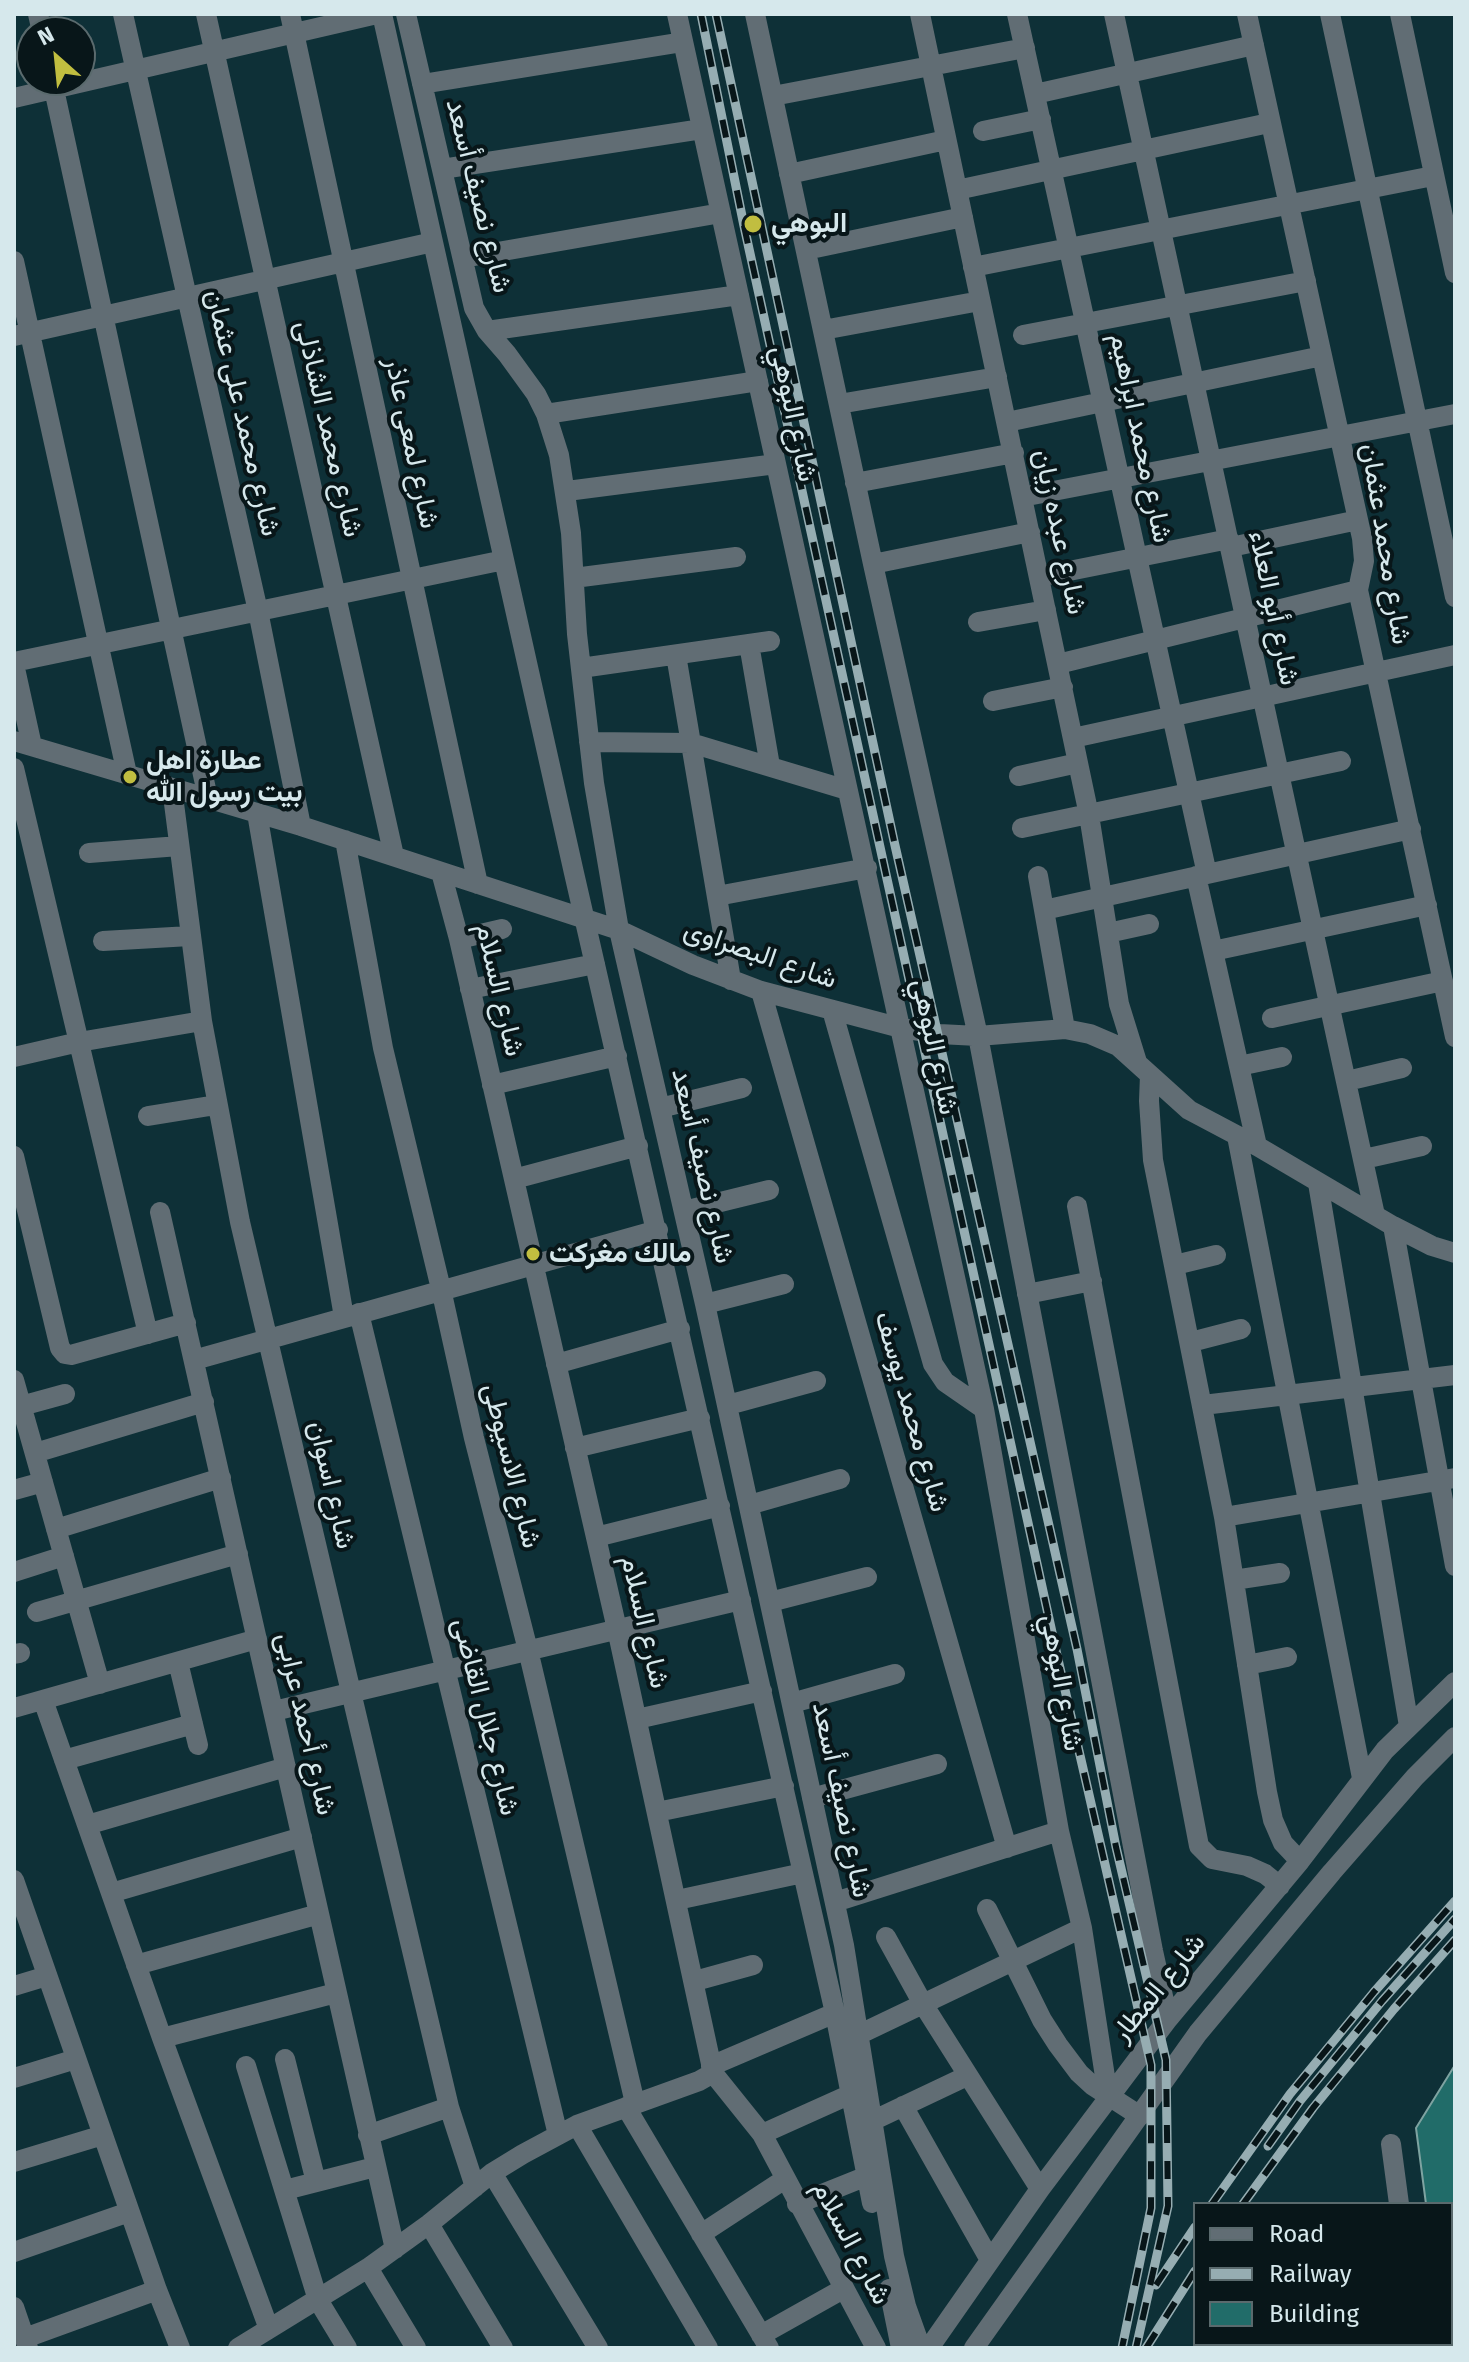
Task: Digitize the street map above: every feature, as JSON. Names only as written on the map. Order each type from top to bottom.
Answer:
[{"type":"street","name":"شارع محمد على عثمان","points":[[123,14],[258,611],[301,826]]},
{"type":"street","name":"شارع محمد الشاذلى","points":[[206,14],[394,856]]},
{"type":"street","points":[[96,77],[214,51],[292,24],[379,14]]},
{"type":"street","name":"شارع نصيف أسعد","points":[[379,14],[835,2013],[901,2348]]},
{"type":"street","name":"شارع نصيف أسعد","points":[[406,14],[474,308],[487,331],[536,394],[546,414],[567,491],[589,742],[619,930],[728,1405],[835,1902],[894,2256],[906,2306],[921,2348]]},
{"type":"street","name":"شارع البوهي","points":[[677,14],[984,1409],[1059,1831],[1082,1928],[1108,2096]]},
{"type":"street","name":"شارع عبده زيان","points":[[920,14],[1089,815],[1119,1004],[1143,1069]]},
{"type":"street","name":"شارع أبو العلاء","points":[[1114,14],[1375,1215]]},
{"type":"street","name":"شارع محمد عثمان","points":[[1247,14],[1358,520],[1364,561],[1358,590],[1427,905],[1448,985],[1455,1037]]},
{"type":"street","points":[[1330,14],[1455,597]]},
{"type":"street","points":[[1400,14],[1455,273]]},
{"type":"street","name":"شارع البوهي","points":[[760,15],[789,174],[978,1036],[1168,2019]]},
{"type":"street","name":"شارع محمد ابراهيم","points":[[1020,15],[1191,793],[1213,951],[1257,1146]]},
{"type":"street","name":"شارع لمعى عاذر","points":[[292,24],[478,884]]},
{"type":"street","points":[[422,84],[683,42]]},
{"type":"street","points":[[1035,94],[1254,45]]},
{"type":"street","points":[[773,96],[1025,48]]},
{"type":"street","points":[[56,96],[208,798]]},
{"type":"street","points":[[983,131],[1041,119]]},
{"type":"street","points":[[957,190],[1269,123]]},
{"type":"street","points":[[442,169],[702,129]]},
{"type":"street","points":[[789,174],[946,140]]},
{"type":"street","points":[[973,267],[1433,176]]},
{"type":"street","points":[[463,258],[721,213]]},
{"type":"street","points":[[806,250],[963,217]]},
{"type":"street","points":[[22,334],[433,242]]},
{"type":"street","points":[[14,261],[22,334],[127,774]]},
{"type":"street","points":[[1023,335],[1306,281]]},
{"type":"street","points":[[487,331],[739,295]]},
{"type":"street","points":[[823,330],[980,301]]},
{"type":"street","points":[[1007,422],[1322,356]]},
{"type":"street","points":[[839,404],[997,377]]},
{"type":"street","points":[[546,414],[758,381]]},
{"type":"street","points":[[1022,497],[1455,414]]},
{"type":"street","points":[[855,483],[1014,453]]},
{"type":"street","points":[[567,491],[776,464]]},
{"type":"street","points":[[1039,577],[1358,520]]},
{"type":"street","points":[[873,564],[1030,532]]},
{"type":"street","points":[[574,578],[736,557]]},
{"type":"street","points":[[23,743],[14,663],[504,560]]},
{"type":"street","points":[[1058,664],[1358,590]]},
{"type":"street","points":[[978,622],[1046,610]]},
{"type":"street","points":[[581,668],[770,641]]},
{"type":"street","points":[[749,644],[770,766]]},
{"type":"street","points":[[676,655],[731,980]]},
{"type":"street","points":[[1073,738],[1455,655]]},
{"type":"street","points":[[993,701],[1063,687]]},
{"type":"street","points":[[589,742],[691,743],[847,790]]},
{"type":"street","name":"شارع البصراوى","points":[[23,743],[301,826],[619,930],[665,953],[761,991],[901,1028],[939,1034],[978,1036],[1065,1029],[1090,1034],[1118,1046],[1189,1110],[1393,1226],[1432,1246],[1455,1253]]},
{"type":"street","points":[[1022,828],[1341,761]]},
{"type":"street","points":[[1019,776],[1078,763]]},
{"type":"street","points":[[14,768],[148,1334]]},
{"type":"street","name":"شارع اسوان","points":[[172,788],[202,1021],[240,1222],[449,2107],[475,2187]]},
{"type":"street","name":"شارع جلال القاضى","points":[[257,813],[351,1315],[445,1670],[558,2135]]},
{"type":"street","points":[[1044,910],[1411,829]]},
{"type":"street","name":"شارع الاسيوطى","points":[[345,840],[378,1028],[474,1438],[528,1650],[630,2105],[701,2234],[765,2341]]},
{"type":"street","points":[[89,853],[179,846]]},
{"type":"street","points":[[717,896],[867,868]]},
{"type":"street","name":"شارع السلام","points":[[441,872],[617,1629],[712,2069],[762,2134],[876,2348]]},
{"type":"street","points":[[1038,876],[1065,1029]]},
{"type":"street","points":[[1213,951],[1427,905]]},
{"type":"street","points":[[1108,933],[1149,924]]},
{"type":"street","points":[[459,939],[502,929]]},
{"type":"street","points":[[103,941],[190,936]]},
{"type":"street","points":[[470,989],[595,964]]},
{"type":"street","points":[[1272,1018],[1448,985]]},
{"type":"street","name":"شارع محمد يوسف","points":[[761,991],[1007,1848]]},
{"type":"street","points":[[832,1010],[933,1364],[945,1382],[984,1409]]},
{"type":"street","points":[[14,1057],[79,1042],[202,1021]]},
{"type":"street","points":[[492,1085],[617,1056]]},
{"type":"street","points":[[1239,1066],[1282,1057]]},
{"type":"street","points":[[1347,1081],[1402,1068]]},
{"type":"street","points":[[1143,1069],[1149,1101],[1153,1160],[1224,1517],[1273,1820],[1283,1843],[1300,1861]]},
{"type":"street","points":[[660,1108],[742,1088]]},
{"type":"street","points":[[148,1116],[216,1105]]},
{"type":"street","points":[[1237,1136],[1362,1778]]},
{"type":"street","points":[[514,1179],[638,1146]]},
{"type":"street","points":[[1364,1159],[1422,1146]]},
{"type":"street","points":[[14,1156],[22,1221],[60,1348],[65,1354],[71,1355],[186,1323]]},
{"type":"street","points":[[1318,1183],[1409,1726]]},
{"type":"street","points":[[684,1211],[769,1190]]},
{"type":"street","points":[[1077,1206],[1199,1846],[1212,1859],[1247,1866],[1265,1874],[1280,1886]]},
{"type":"street","name":"شارع أحمد عرابى","points":[[160,1212],[395,2249]]},
{"type":"street","points":[[1393,1226],[1420,1379],[1447,1479],[1455,1566]]},
{"type":"street","points":[[194,1360],[658,1230]]},
{"type":"street","points":[[1175,1265],[1216,1255]]},
{"type":"street","points":[[1027,1294],[1092,1281]]},
{"type":"street","points":[[705,1304],[784,1284]]},
{"type":"street","points":[[556,1364],[680,1329]]},
{"type":"street","points":[[1191,1342],[1241,1329]]},
{"type":"street","points":[[1203,1405],[1455,1375]]},
{"type":"street","points":[[14,1380],[18,1407],[35,1453],[100,1684]]},
{"type":"street","points":[[728,1405],[816,1381]]},
{"type":"street","points":[[18,1407],[65,1394]]},
{"type":"street","points":[[35,1453],[204,1402]]},
{"type":"street","points":[[575,1448],[700,1418]]},
{"type":"street","points":[[56,1529],[221,1478]]},
{"type":"street","points":[[749,1505],[840,1479]]},
{"type":"street","points":[[1224,1517],[1447,1479]]},
{"type":"street","points":[[14,1490],[43,1482]]},
{"type":"street","points":[[596,1537],[720,1506]]},
{"type":"street","points":[[37,1612],[238,1554]]},
{"type":"street","points":[[14,1572],[64,1556]]},
{"type":"street","points":[[1234,1580],[1280,1573]]},
{"type":"street","points":[[770,1602],[867,1577]]},
{"type":"street","points":[[274,1711],[741,1600]]},
{"type":"street","points":[[14,1708],[257,1639]]},
{"type":"street","points":[[1247,1665],[1287,1657]]},
{"type":"street","points":[[178,1662],[198,1745]]},
{"type":"street","points":[[792,1703],[895,1674]]},
{"type":"street","name":"شارع المطار","points":[[929,2348],[1040,2189],[1168,2019],[1280,1886],[1362,1778],[1409,1726],[1455,1682]]},
{"type":"street","points":[[637,1719],[762,1691]]},
{"type":"street","points":[[43,1700],[269,2329]]},
{"type":"street","points":[[64,1760],[193,1724]]},
{"type":"street","points":[[974,2348],[1198,2033],[1295,1915],[1415,1777],[1455,1737]]},
{"type":"street","points":[[812,1798],[937,1764]]},
{"type":"street","points":[[87,1825],[286,1767]]},
{"type":"street","points":[[657,1812],[784,1786]]},
{"type":"street","points":[[835,1902],[1059,1831]]},
{"type":"street","points":[[111,1893],[302,1837]]},
{"type":"street","points":[[677,1900],[803,1873]]},
{"type":"street","points":[[16,1889],[180,2348]]},
{"type":"street","points":[[987,1909],[1058,2045],[1079,2073],[1140,2116]]},
{"type":"street","points":[[136,1965],[319,1914]]},
{"type":"street","points":[[858,2035],[1082,1928]]},
{"type":"street","points":[[886,1937],[923,2004],[1040,2189]]},
{"type":"street","points":[[695,1981],[753,1965]]},
{"type":"street","points":[[14,1986],[47,1976]]},
{"type":"street","points":[[162,2038],[336,1993]]},
{"type":"street","points":[[243,2347],[368,2268],[492,2173],[558,2135],[577,2125],[699,2081],[712,2069],[835,2013]]},
{"type":"street","points":[[14,2078],[76,2059]]},
{"type":"street","points":[[285,2059],[316,2182]]},
{"type":"street","points":[[246,2066],[318,2300],[347,2348]]},
{"type":"street","points":[[872,2121],[967,2076]]},
{"type":"street","points":[[762,2134],[851,2094]]},
{"type":"street","points":[[903,2106],[990,2260]]},
{"type":"street","points":[[368,2135],[449,2107]]},
{"type":"street","points":[[577,2125],[708,2348]]},
{"type":"street","points":[[14,2162],[103,2135]]},
{"type":"street","points":[[1391,2144],[1399,2202]]},
{"type":"street","points":[[285,2190],[375,2167]]},
{"type":"street","points":[[492,2173],[598,2348]]},
{"type":"street","points":[[797,2204],[867,2176]]},
{"type":"street","points":[[701,2234],[785,2179]]},
{"type":"street","points":[[14,2252],[129,2212]]},
{"type":"street","points":[[429,2224],[503,2348]]},
{"type":"street","points":[[368,2268],[416,2348]]},
{"type":"street","points":[[765,2341],[843,2289]]},
{"type":"street","points":[[14,2307],[26,2343],[157,2290]]},
{"type":"building","points":[[1455,2065],[1455,2204],[1426,2202],[1416,2128]]},
{"type":"railway","points":[[701,14],[744,226],[1057,1655],[1151,2065],[1151,2208],[1122,2348]]},
{"type":"railway","points":[[716,14],[894,841],[1077,1649],[1116,1847],[1166,2060],[1168,2206],[1136,2348]]},
{"type":"railway","points":[[1213,2202],[1290,2094],[1374,1992],[1455,1901]]},
{"type":"railway","points":[[1268,2146],[1300,2101],[1382,2001],[1455,1919]]},
{"type":"railway","points":[[1244,2202],[1313,2108],[1455,1940]]},
{"type":"railway","points":[[1156,2285],[1193,2230]]},
{"type":"railway","points":[[1146,2348],[1193,2274]]},
{"type":"place","name":"البوهي","points":[[753,224]]},
{"type":"place","name":"عطارة اهل بيت رسول الله","points":[[130,777]]},
{"type":"place","name":"مالك مغركت","points":[[533,1254]]}]
